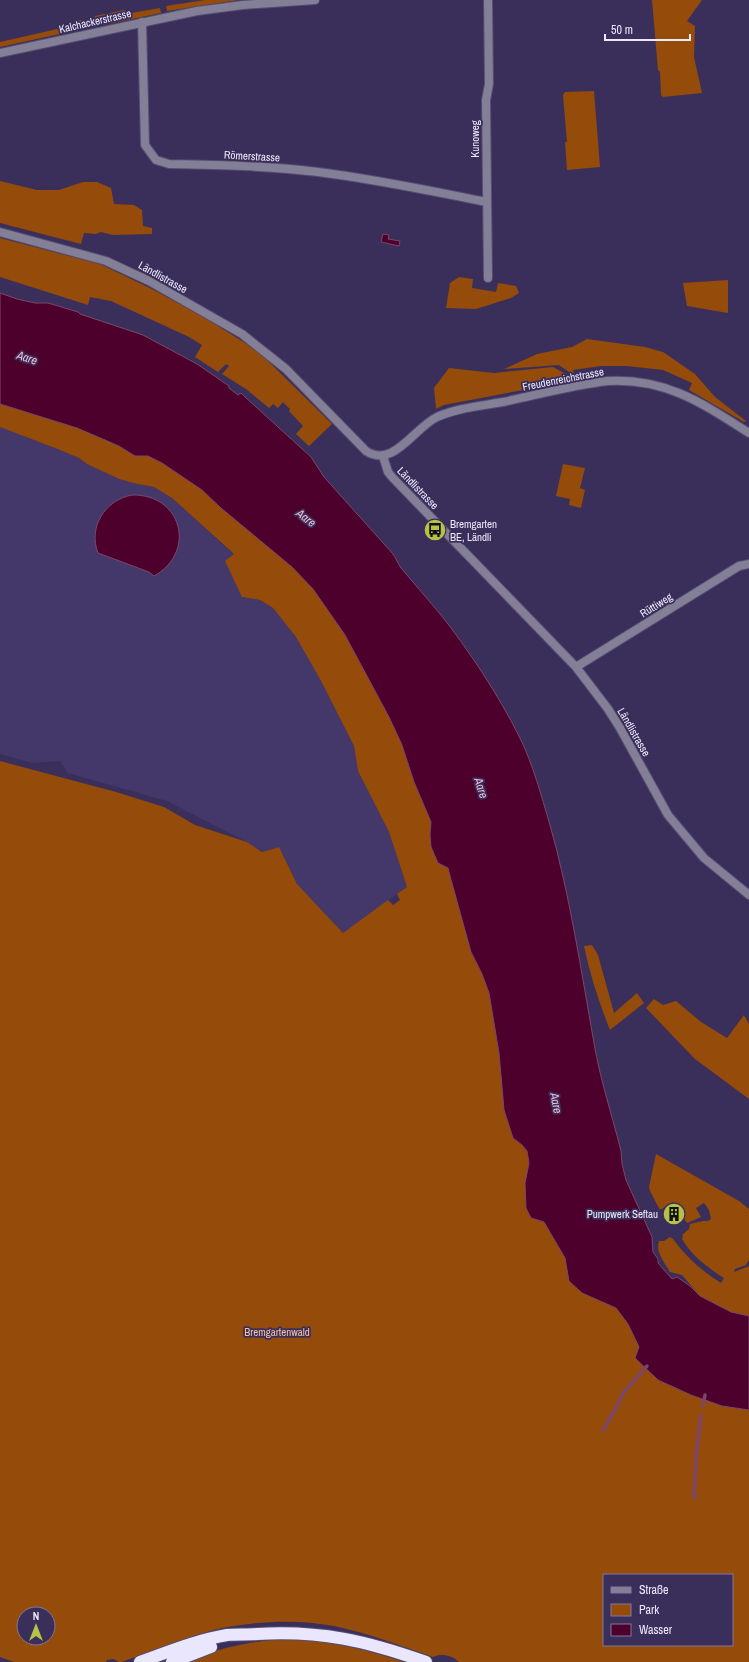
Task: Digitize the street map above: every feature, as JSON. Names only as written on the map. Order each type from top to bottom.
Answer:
[{"type":"highway","points":[[140,1662],[228,1635],[291,1632],[333,1636],[367,1643],[426,1662]]},
{"type":"highway","points":[[172,1662],[212,1646],[256,1634]]},
{"type":"street","name":"Kalchackerstrasse","points":[[0,53],[142,22],[221,7],[315,0]]},
{"type":"street","name":"Kunoweg","points":[[488,0],[489,84],[486,100],[488,278]]},
{"type":"street","name":"Römerstrasse","points":[[142,22],[145,145],[156,160],[169,164],[255,166],[319,172],[400,184],[487,202]]},
{"type":"street","name":"Ländlistrasse","points":[[0,232],[79,253],[112,264],[150,281],[242,334],[286,369],[366,451],[375,456],[383,456],[388,472],[392,478],[576,667],[608,709],[620,728],[668,815],[704,858],[749,895]]},
{"type":"street","name":"Freudenreichstrasse","points":[[383,456],[397,450],[428,422],[438,417],[464,410],[608,381],[621,380],[649,383],[679,392],[703,404],[749,433]]},
{"type":"street","name":"Rüttiweg","points":[[576,667],[739,566],[749,564]]},
{"type":"shaded area","points":[[0,427],[79,458],[87,464],[119,479],[154,487],[172,498],[234,555],[242,597],[260,600],[273,608],[296,637],[320,679],[354,746],[358,771],[389,832],[407,887],[343,933],[297,884],[279,847],[262,852],[247,842],[167,801],[68,773],[60,761],[32,763],[0,754]]},
{"type":"green space","points":[[205,0],[239,0],[167,11],[166,6]]},
{"type":"green space","points":[[652,0],[702,0],[687,21],[695,26],[694,57],[702,93],[663,97],[661,95]]},
{"type":"green space","points":[[160,8],[161,13],[103,25],[97,24],[94,20],[95,16],[124,10],[131,13]]},
{"type":"green space","points":[[74,21],[83,21],[83,24],[78,30],[0,47],[0,42],[75,25]]},
{"type":"green space","points":[[594,91],[600,167],[567,170],[565,142],[567,142],[563,95],[565,92]]},
{"type":"green space","points":[[0,181],[37,190],[59,190],[83,182],[97,182],[111,188],[114,204],[134,205],[142,210],[143,226],[152,228],[152,234],[113,235],[101,232],[96,234],[84,233],[81,244],[0,223]]},
{"type":"green space","points":[[0,238],[100,264],[152,289],[200,315],[250,346],[264,357],[332,424],[309,446],[296,434],[303,426],[283,402],[278,408],[273,404],[269,408],[246,389],[222,374],[229,366],[226,364],[218,372],[195,357],[202,345],[189,337],[111,301],[90,297],[88,305],[0,277]]},
{"type":"green space","points":[[459,277],[473,279],[472,288],[496,292],[498,283],[516,286],[519,293],[511,298],[476,309],[446,308],[450,283]]},
{"type":"green space","points":[[728,280],[728,313],[687,306],[683,283]]},
{"type":"green space","points":[[587,339],[645,347],[663,352],[695,374],[715,397],[746,421],[744,422],[689,390],[692,383],[663,370],[627,366],[601,366],[573,370],[575,380],[572,380],[569,372],[559,365],[504,369],[537,354],[572,347]]},
{"type":"green space","points":[[553,367],[566,374],[565,382],[444,405],[436,409],[434,388],[449,368],[494,373]]},
{"type":"green space","name":"Bremgartenwald","points":[[0,404],[77,428],[119,446],[135,456],[148,456],[162,463],[202,490],[221,508],[292,567],[313,589],[345,635],[389,717],[402,745],[414,782],[431,822],[430,835],[438,863],[448,868],[471,952],[482,974],[489,993],[499,1053],[504,1110],[513,1138],[527,1151],[529,1163],[525,1183],[526,1208],[531,1218],[544,1222],[565,1258],[568,1275],[599,1301],[616,1307],[628,1324],[639,1347],[635,1358],[658,1380],[691,1395],[722,1406],[749,1410],[749,1662],[459,1662],[450,1656],[439,1655],[433,1657],[359,1632],[307,1622],[264,1622],[222,1628],[184,1639],[121,1662],[114,1659],[107,1660],[106,1662],[14,1662],[0,1657],[0,761],[116,792],[164,807],[195,825],[247,842],[262,852],[279,847],[297,884],[343,933],[388,900],[393,905],[400,900],[397,894],[407,887],[389,832],[358,771],[354,746],[320,679],[296,637],[273,608],[260,600],[242,597],[225,561],[234,554],[172,498],[154,487],[119,479],[87,464],[79,458],[0,427]]},
{"type":"green space","points":[[563,464],[585,468],[580,488],[585,490],[581,508],[569,505],[570,499],[556,496]]},
{"type":"green space","points":[[592,945],[598,955],[614,1013],[637,993],[644,1003],[610,1030],[595,988],[584,946]]},
{"type":"green space","points":[[654,999],[663,1005],[676,1001],[701,1022],[727,1038],[744,1015],[749,1024],[749,1099],[695,1059],[646,1008]]},
{"type":"green space","points":[[656,1154],[739,1201],[749,1209],[749,1260],[746,1265],[735,1269],[734,1272],[749,1266],[749,1316],[731,1312],[700,1296],[682,1275],[670,1272],[663,1261],[658,1249],[659,1241],[664,1241],[670,1237],[689,1258],[707,1274],[721,1283],[724,1278],[700,1261],[682,1239],[682,1235],[689,1229],[690,1224],[708,1221],[711,1219],[709,1210],[704,1203],[696,1208],[701,1217],[687,1223],[673,1202],[660,1210],[649,1187]]},
{"type":"green space","points":[[285,1639],[300,1639],[330,1643],[375,1653],[404,1662],[182,1662],[233,1646]]},
{"type":"water","points":[[383,234],[389,235],[388,239],[400,241],[399,246],[381,242]]},
{"type":"water","name":"Aare","points":[[0,293],[35,303],[48,303],[143,335],[197,364],[229,386],[229,388],[238,395],[241,393],[311,457],[324,477],[393,554],[401,568],[441,615],[493,689],[524,747],[550,825],[569,906],[597,1056],[621,1151],[622,1164],[626,1180],[652,1237],[653,1252],[658,1259],[658,1263],[672,1279],[677,1277],[690,1286],[700,1296],[731,1312],[749,1316],[749,1410],[722,1406],[691,1395],[658,1380],[635,1358],[639,1347],[628,1324],[616,1308],[582,1293],[569,1281],[565,1258],[544,1222],[531,1218],[526,1208],[525,1183],[529,1163],[527,1151],[513,1138],[504,1110],[499,1053],[489,993],[482,974],[471,952],[448,868],[438,863],[431,847],[431,822],[414,782],[402,745],[389,717],[345,635],[313,589],[292,567],[221,508],[202,490],[162,463],[148,456],[135,456],[119,446],[77,428],[0,404]]},
{"type":"water","points":[[132,495],[149,497],[163,504],[172,514],[178,526],[179,540],[176,553],[167,566],[154,576],[149,572],[98,553],[95,543],[97,525],[101,516],[114,503],[122,498]]},
{"type":"waterway","points":[[603,1430],[623,1393],[647,1366]]},
{"type":"waterway","points":[[703,1406],[705,1395]]},
{"type":"waterway","points":[[694,1498],[696,1457],[701,1415]]},
{"type":"place","name":"Bremgarten BE, Ländli","points":[[435,530]]},
{"type":"place","name":"Pumpwerk Seftau","points":[[674,1214]]}]
